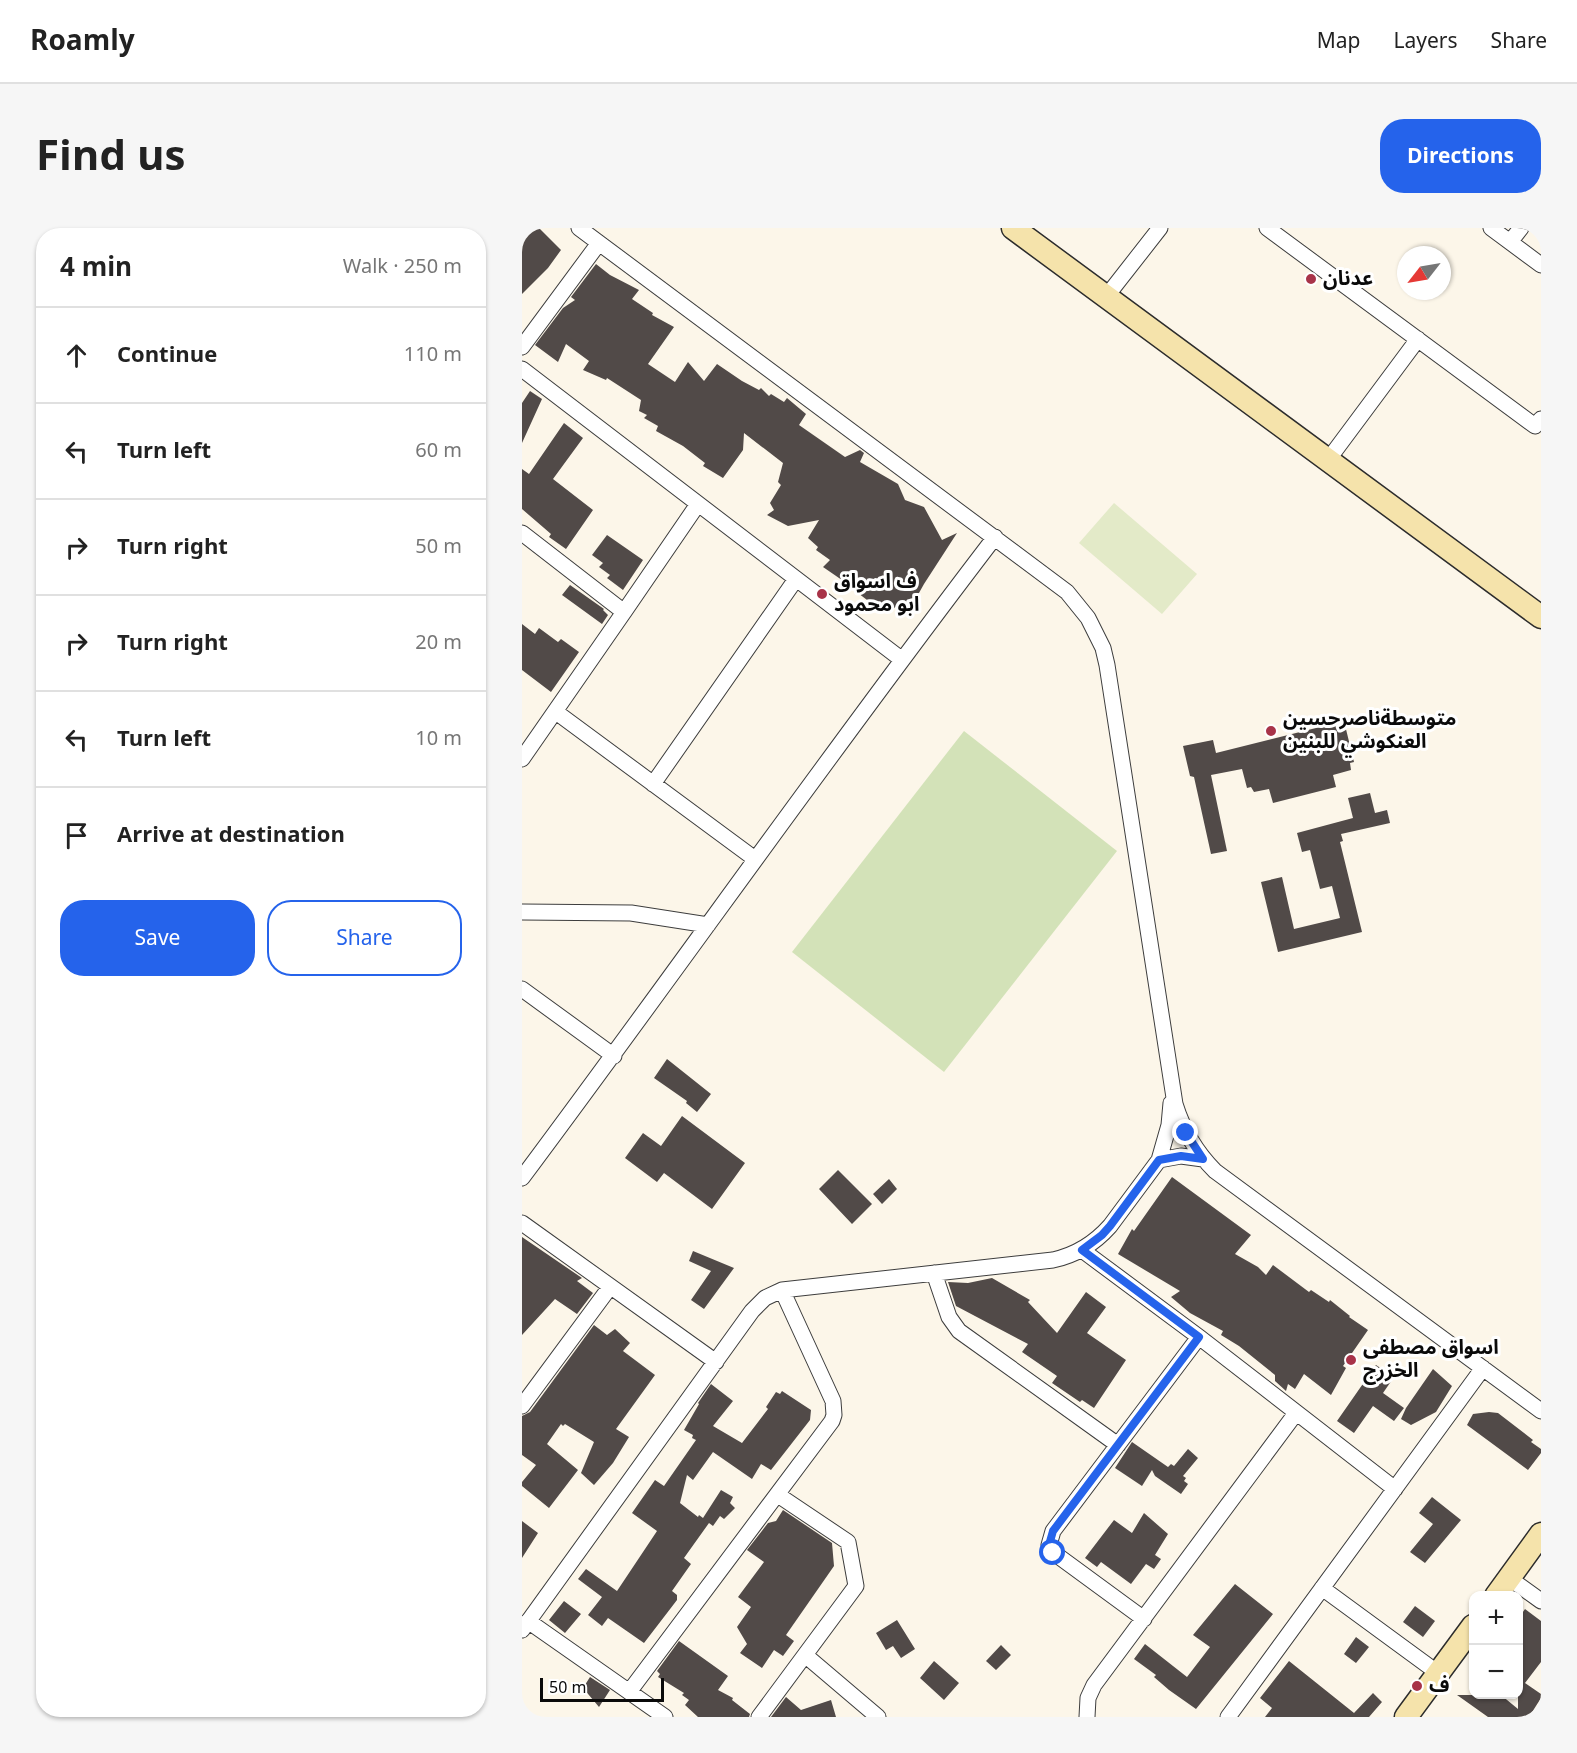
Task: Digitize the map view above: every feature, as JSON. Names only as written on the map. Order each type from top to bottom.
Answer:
[{"type":"street","points":[[579,228],[995,537],[1072,598],[1088,618],[1103,648],[1174,1104],[1182,1126],[1194,1147],[1203,1159],[1227,1180],[1541,1411]]},
{"type":"street","points":[[1013,228],[1541,617]]},
{"type":"street","points":[[1106,297],[1160,228]]},
{"type":"street","points":[[1267,228],[1535,426],[1541,419]]},
{"type":"street","points":[[1491,228],[1541,265]]},
{"type":"street","points":[[1510,242],[1521,228]]},
{"type":"street","points":[[522,347],[599,243]]},
{"type":"street","points":[[1328,460],[1418,339]]},
{"type":"street","points":[[522,369],[901,659]]},
{"type":"street","points":[[522,759],[698,504]]},
{"type":"street","points":[[522,534],[624,612]]},
{"type":"street","points":[[522,1178],[614,1056],[901,659],[995,537]]},
{"type":"street","points":[[653,784],[796,579]]},
{"type":"street","points":[[556,712],[755,860]]},
{"type":"street","points":[[522,912],[631,913],[708,925]]},
{"type":"street","points":[[522,989],[614,1056]]},
{"type":"street","points":[[665,1717],[525,1626],[758,1304],[773,1293],[782,1290],[1053,1260],[1082,1250],[1110,1226],[1159,1160],[1169,1125],[1172,1088]]},
{"type":"street","points":[[1159,1160],[1181,1156],[1203,1159]]},
{"type":"street","points":[[522,1223],[716,1362]]},
{"type":"street","points":[[1082,1250],[1199,1337],[1395,1489]]},
{"type":"street","points":[[934,1274],[949,1317],[959,1331],[1118,1445]]},
{"type":"street","points":[[522,1406],[610,1287]]},
{"type":"street","points":[[629,1692],[778,1495],[828,1427],[834,1414],[832,1401],[782,1290]]},
{"type":"street","points":[[1144,1619],[1057,1556],[1049,1545],[1053,1531],[1199,1337]]},
{"type":"street","points":[[1228,1717],[1484,1368]]},
{"type":"street","points":[[1087,1717],[1088,1698],[1094,1685],[1296,1413]]},
{"type":"street","points":[[759,1717],[856,1586],[848,1542],[778,1495]]},
{"type":"street","points":[[1541,1534],[1502,1587],[1541,1601]]},
{"type":"street","points":[[1322,1588],[1438,1673]]},
{"type":"street","points":[[1406,1717],[1469,1631]]},
{"type":"street","points":[[805,1655],[878,1717]]},
{"type":"green space","points":[[1114,503],[1197,574],[1162,614],[1079,543]]},
{"type":"green space","points":[[964,731],[1117,851],[944,1072],[792,952]]},
{"type":"building","points":[[522,228],[539,228],[561,250],[548,268],[522,294]]},
{"type":"building","points":[[596,264],[610,275],[639,290],[632,299],[653,313],[652,315],[674,327],[648,364],[675,382],[688,362],[704,381],[717,364],[742,381],[759,390],[761,388],[769,396],[771,394],[784,402],[787,398],[806,414],[799,425],[845,457],[860,450],[864,453],[860,462],[898,484],[905,500],[924,507],[942,540],[957,533],[910,609],[900,603],[893,609],[874,600],[871,603],[823,567],[830,560],[816,550],[818,547],[808,538],[819,520],[788,526],[767,515],[774,510],[770,503],[781,485],[778,482],[783,463],[744,433],[743,450],[723,478],[703,466],[705,463],[683,446],[656,431],[658,426],[644,418],[647,415],[639,411],[641,400],[607,378],[606,380],[583,370],[589,361],[566,344],[558,362],[535,345],[563,308],[575,300],[571,297]]},
{"type":"building","points":[[530,391],[542,399],[522,443],[522,403]]},
{"type":"building","points":[[564,423],[583,438],[553,479],[593,510],[566,549],[549,537],[551,534],[522,509],[522,469],[529,474]]},
{"type":"building","points":[[607,535],[643,560],[623,590],[607,578],[610,575],[599,567],[603,563],[592,555]]},
{"type":"building","points":[[570,585],[604,609],[608,615],[602,624],[562,595]]},
{"type":"building","points":[[522,624],[535,634],[539,628],[558,642],[561,639],[579,652],[551,692],[522,670]]},
{"type":"building","points":[[1344,721],[1354,762],[1350,763],[1351,770],[1333,775],[1336,787],[1273,803],[1269,789],[1254,792],[1251,787],[1247,788],[1242,769],[1211,775],[1227,851],[1211,854],[1194,777],[1190,776],[1183,746],[1213,740],[1216,753]]},
{"type":"building","points":[[1370,793],[1375,813],[1387,810],[1390,823],[1341,834],[1343,841],[1340,842],[1362,932],[1278,952],[1261,882],[1282,877],[1294,929],[1340,918],[1332,886],[1320,889],[1310,850],[1302,852],[1297,833],[1353,818],[1348,798]]},
{"type":"building","points":[[667,1059],[711,1094],[697,1112],[686,1103],[687,1101],[654,1078]]},
{"type":"building","points":[[682,1116],[745,1163],[712,1209],[664,1173],[657,1182],[625,1158],[643,1133],[661,1146]]},
{"type":"building","points":[[838,1170],[872,1204],[852,1224],[819,1189]]},
{"type":"building","points":[[1172,1177],[1251,1235],[1235,1254],[1258,1267],[1266,1275],[1273,1265],[1309,1292],[1311,1290],[1329,1302],[1330,1300],[1368,1330],[1343,1366],[1346,1368],[1331,1395],[1304,1374],[1295,1389],[1288,1384],[1286,1391],[1275,1381],[1275,1375],[1239,1346],[1221,1335],[1223,1331],[1190,1313],[1171,1297],[1180,1291],[1118,1254],[1132,1229],[1134,1231]]},
{"type":"building","points":[[889,1179],[897,1189],[882,1204],[873,1194]]},
{"type":"building","points":[[522,1237],[582,1278],[577,1281],[593,1293],[577,1314],[555,1299],[522,1335]]},
{"type":"building","points":[[693,1251],[734,1268],[704,1309],[691,1300],[711,1271],[689,1261]]},
{"type":"building","points":[[992,1278],[1030,1300],[1028,1302],[1057,1333],[1086,1292],[1106,1307],[1087,1333],[1126,1360],[1094,1408],[1082,1400],[1080,1402],[1052,1383],[1057,1376],[1022,1352],[1028,1344],[956,1306],[948,1282],[968,1283]]},
{"type":"building","points":[[594,1325],[607,1335],[615,1329],[630,1343],[623,1351],[655,1375],[616,1429],[629,1437],[613,1463],[594,1485],[581,1473],[594,1442],[565,1424],[563,1426],[561,1424],[547,1444],[578,1470],[549,1508],[522,1486],[522,1482],[536,1465],[522,1455],[522,1416],[530,1412]]},
{"type":"building","points":[[1376,1365],[1394,1377],[1383,1393],[1404,1408],[1394,1421],[1373,1406],[1354,1433],[1337,1421]]},
{"type":"building","points":[[1433,1369],[1452,1386],[1436,1412],[1411,1425],[1401,1419]]},
{"type":"building","points":[[711,1384],[733,1401],[713,1426],[742,1443],[768,1409],[766,1407],[776,1392],[780,1394],[782,1391],[811,1410],[810,1420],[771,1470],[761,1464],[752,1479],[713,1452],[693,1480],[687,1475],[680,1503],[698,1517],[699,1515],[703,1518],[721,1490],[733,1497],[730,1503],[735,1508],[724,1519],[720,1516],[713,1526],[709,1523],[684,1558],[691,1564],[672,1591],[677,1595],[677,1600],[644,1643],[608,1618],[602,1626],[588,1615],[602,1597],[578,1579],[586,1569],[617,1591],[657,1531],[632,1513],[655,1480],[664,1486],[696,1440],[692,1438],[693,1435],[684,1430]]},
{"type":"building","points":[[1498,1413],[1541,1449],[1541,1453],[1528,1470],[1467,1425],[1473,1414]]},
{"type":"building","points":[[1132,1442],[1168,1467],[1171,1464],[1174,1466],[1188,1449],[1198,1458],[1183,1476],[1186,1478],[1184,1481],[1188,1484],[1181,1494],[1155,1476],[1152,1470],[1142,1486],[1115,1468]]},
{"type":"building","points":[[1432,1497],[1461,1520],[1425,1563],[1410,1552],[1433,1524],[1419,1513]]},
{"type":"building","points":[[783,1510],[832,1543],[834,1566],[786,1635],[794,1641],[783,1656],[774,1650],[762,1668],[740,1653],[747,1644],[737,1627],[751,1607],[738,1597],[764,1562],[747,1550],[768,1523],[776,1521]]},
{"type":"building","points":[[1144,1513],[1168,1534],[1155,1555],[1161,1559],[1154,1569],[1146,1564],[1131,1584],[1101,1562],[1097,1567],[1085,1558],[1114,1520],[1132,1533]]},
{"type":"building","points":[[522,1521],[538,1533],[522,1558]]},
{"type":"building","points":[[1235,1584],[1273,1614],[1196,1709],[1169,1690],[1154,1677],[1156,1675],[1134,1659],[1145,1644],[1187,1677],[1210,1647],[1193,1635]]},
{"type":"building","points":[[564,1601],[581,1614],[565,1633],[549,1620]]},
{"type":"building","points":[[1415,1606],[1435,1621],[1423,1637],[1403,1622]]},
{"type":"building","points":[[1525,1609],[1541,1621],[1541,1662],[1525,1683],[1541,1694],[1541,1698],[1529,1717],[1488,1717],[1457,1695],[1469,1695],[1469,1699],[1506,1699],[1518,1709],[1518,1699],[1523,1699],[1523,1612]]},
{"type":"building","points":[[897,1620],[915,1649],[901,1658],[893,1646],[886,1650],[876,1633]]},
{"type":"building","points":[[1356,1637],[1369,1647],[1356,1663],[1344,1654]]},
{"type":"building","points":[[679,1641],[728,1676],[718,1690],[733,1698],[732,1700],[750,1714],[749,1717],[698,1717],[685,1705],[689,1700],[682,1695],[684,1693],[658,1677],[660,1674],[657,1671]]},
{"type":"building","points":[[1001,1645],[1011,1655],[996,1670],[986,1661]]},
{"type":"building","points":[[934,1661],[959,1683],[944,1700],[920,1678]]},
{"type":"building","points":[[1289,1661],[1354,1713],[1373,1693],[1382,1702],[1369,1717],[1265,1717],[1272,1708],[1260,1698]]},
{"type":"building","points":[[590,1677],[610,1690],[599,1707],[583,1688]]},
{"type":"building","points":[[786,1697],[801,1710],[831,1700],[836,1717],[771,1717]]},
{"type":"place","name":"عدنان","points":[[1311,279]]},
{"type":"place","name":"ف اسواق ابو محمود","points":[[822,594]]},
{"type":"place","name":"متوسطةناصرحسين العنكوشي للبنين","points":[[1271,731]]},
{"type":"place","name":"اسواق مصطفى الخزرج","points":[[1351,1360]]},
{"type":"place","name":"ف","points":[[1417,1686]]},
{"type":"route","points":[[1053,1553],[1049,1545],[1050,1535],[1199,1337],[1082,1250],[1092,1244],[1110,1226],[1159,1160],[1181,1156],[1203,1159],[1186,1133]]}]
